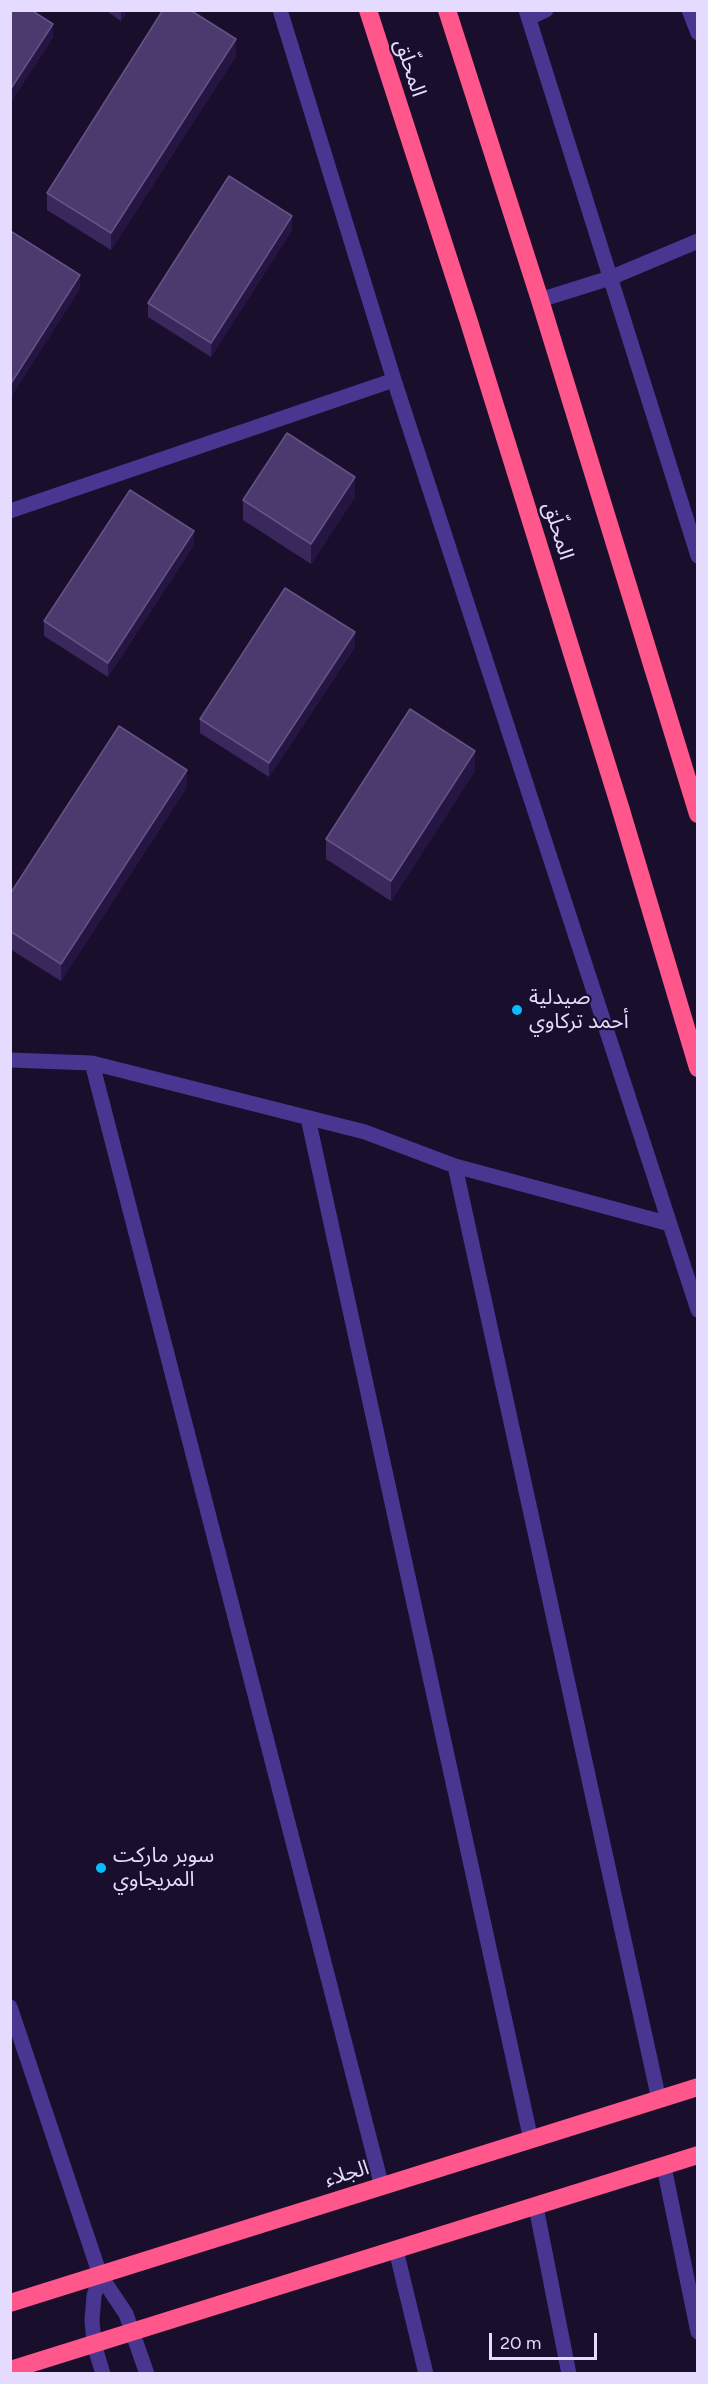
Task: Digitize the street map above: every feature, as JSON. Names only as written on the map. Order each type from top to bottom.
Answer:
[{"type":"highway","name":"المحلّق","points":[[368,10],[469,322],[613,784],[698,1068]]},
{"type":"highway","points":[[447,10],[540,300],[698,814]]},
{"type":"highway","name":"الجلاء","points":[[10,2303],[698,2087]]},
{"type":"highway","points":[[10,2370],[698,2155]]},
{"type":"street","points":[[280,10],[394,380],[698,1310]]},
{"type":"street","points":[[546,10],[527,14],[698,556]]},
{"type":"street","points":[[689,10],[698,33]]},
{"type":"street","points":[[540,300],[610,278],[698,241]]},
{"type":"street","points":[[10,511],[394,380]]},
{"type":"street","points":[[10,1060],[92,1063],[365,1132],[455,1166],[670,1224]]},
{"type":"street","points":[[92,1063],[382,2187]]},
{"type":"street","points":[[308,1118],[531,2140]]},
{"type":"street","points":[[455,1166],[659,2100]]},
{"type":"street","points":[[10,2007],[100,2275],[116,2296],[135,2332],[147,2373]]},
{"type":"street","points":[[664,2167],[698,2332]]},
{"type":"street","points":[[536,2207],[569,2373]]},
{"type":"street","points":[[396,2250],[426,2373]]},
{"type":"street","points":[[100,2275],[94,2296],[94,2344],[103,2373]]},
{"type":"building","points":[[10,10],[31,10],[53,24],[10,90]]},
{"type":"building","points":[[163,10],[190,10],[236,39],[111,233],[47,193]]},
{"type":"building","points":[[229,176],[292,216],[211,343],[148,303]]},
{"type":"building","points":[[12,232],[80,275],[10,385],[10,234]]},
{"type":"building","points":[[287,433],[355,477],[311,544],[243,500]]},
{"type":"building","points":[[130,490],[194,531],[108,663],[44,621]]},
{"type":"building","points":[[285,588],[355,632],[269,763],[200,719]]},
{"type":"building","points":[[410,709],[475,751],[391,881],[326,839]]},
{"type":"building","points":[[119,726],[187,770],[61,964],[10,931],[10,894]]},
{"type":"place","name":"صيدلية أحمد تركاوي","points":[[517,1010]]},
{"type":"place","name":"سوبر ماركت المريجاوي","points":[[101,1868]]}]
